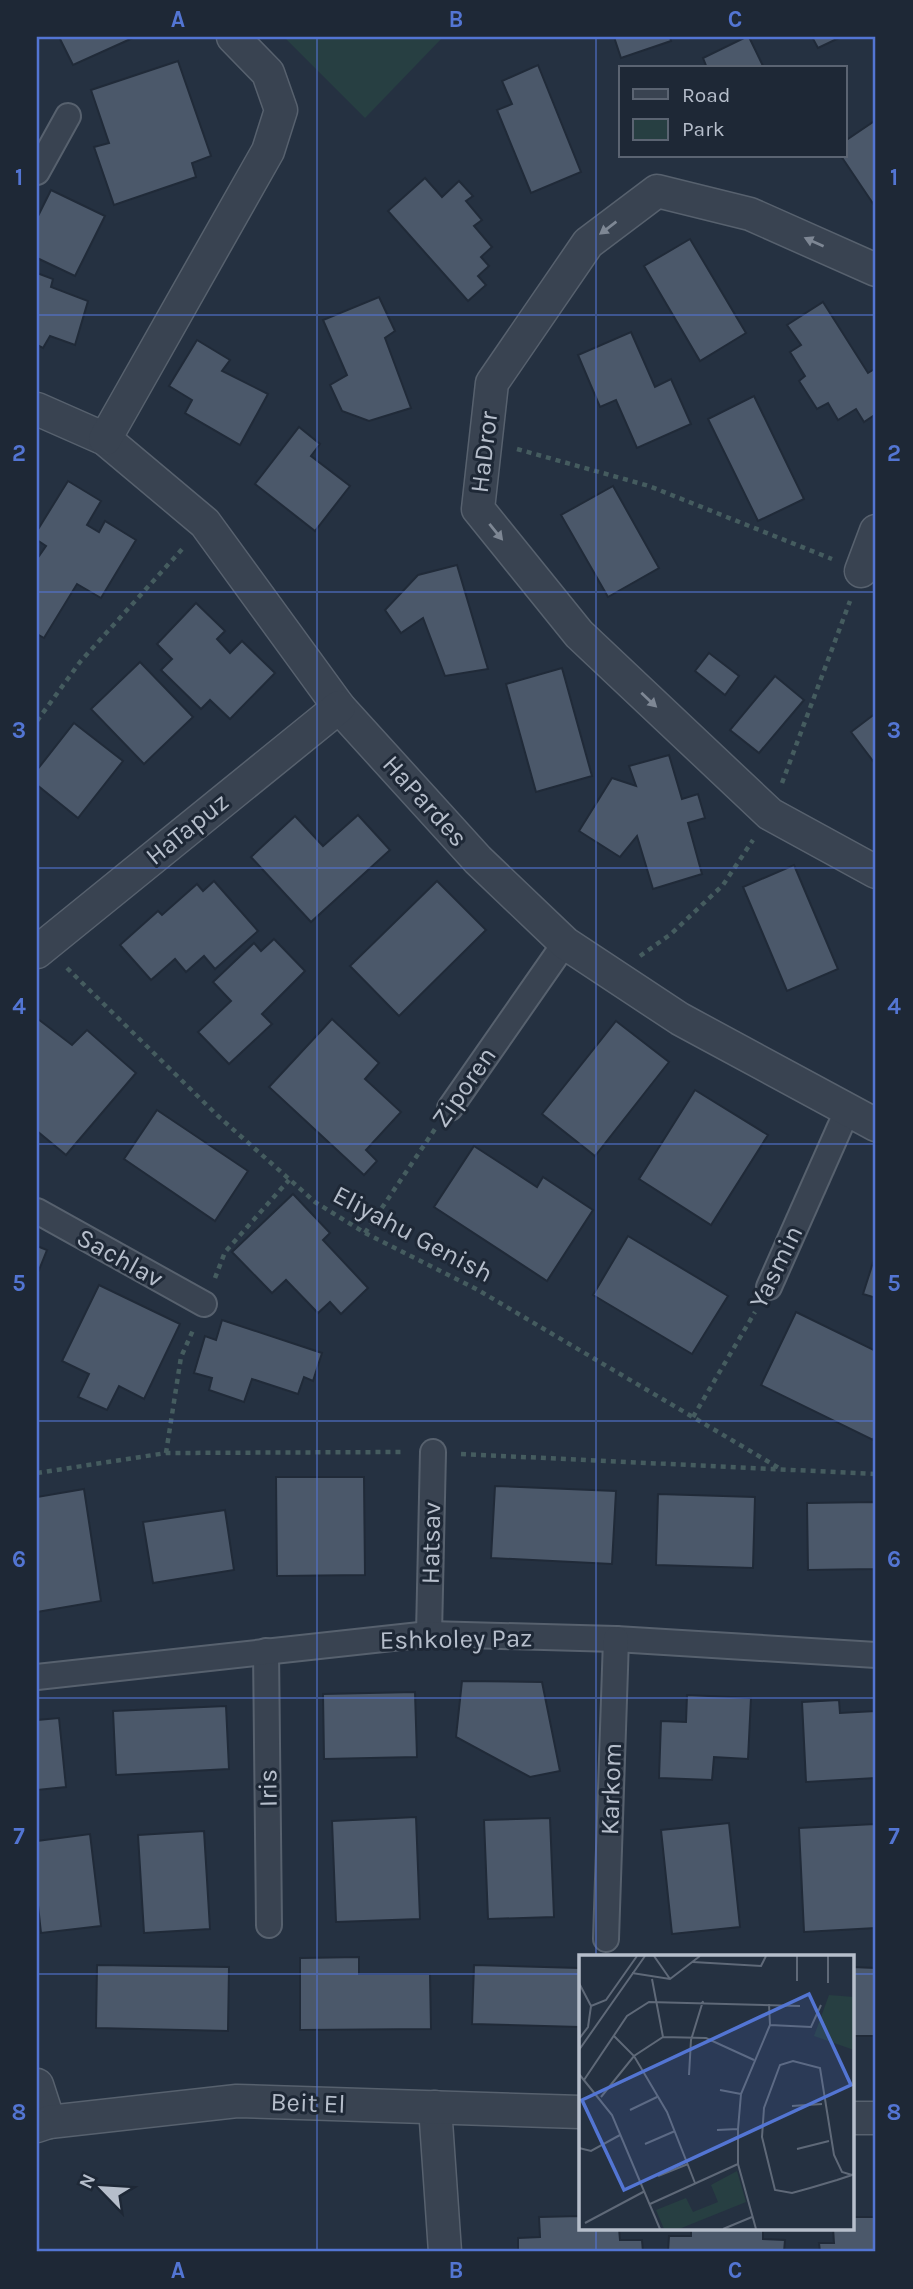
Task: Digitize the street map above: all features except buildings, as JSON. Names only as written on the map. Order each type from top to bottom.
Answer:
[{"type":"street","points":[[105,439],[268,151],[281,110],[268,72],[233,37]]},
{"type":"street","points":[[37,172],[68,116]]},
{"type":"street","name":"HaDror","points":[[876,270],[750,214],[657,191],[588,243],[492,383],[478,509],[579,634],[770,814],[876,872]]},
{"type":"street","name":"HaPardes","points":[[37,409],[105,439],[205,523],[339,707],[478,860],[565,943],[680,1019],[876,1125]]},
{"type":"street","points":[[861,571],[876,531]]},
{"type":"street","name":"HaTapuz","points":[[40,949],[339,707]]},
{"type":"street","name":"Ziporen","points":[[450,1108],[565,943]]},
{"type":"street","name":"Yasmin","points":[[769,1287],[847,1111]]},
{"type":"street","name":"Sachlav","points":[[37,1211],[204,1304]]},
{"type":"street","name":"Hatsav","points":[[429,1634],[433,1452]]},
{"type":"street","name":"Eshkoley Paz","points":[[37,1677],[429,1634],[616,1639],[876,1655]]},
{"type":"street","name":"Karkom","points":[[606,1939],[616,1639]]},
{"type":"street","name":"Iris","points":[[266,1651],[269,1925]]},
{"type":"street","points":[[37,2085],[43,2124]]},
{"type":"street","name":"Beit El","points":[[43,2124],[237,2101],[579,2112]]},
{"type":"street","points":[[435,2107],[445,2252]]},
{"type":"street","points":[[853,2118],[876,2118]]},
{"type":"path","points":[[485,442],[649,486],[861,571]]},
{"type":"path","points":[[37,721],[80,662],[205,523]]},
{"type":"path","name":"Eliyahu Genish","points":[[40,949],[218,1116],[315,1202],[365,1233],[478,1290],[779,1468]]},
{"type":"path","name":"Ziporen","points":[[365,1233],[450,1108]]},
{"type":"path","name":"Yasmin","points":[[693,1417],[769,1287]]},
{"type":"green space","points":[[284,37],[443,37],[365,118]]}]
